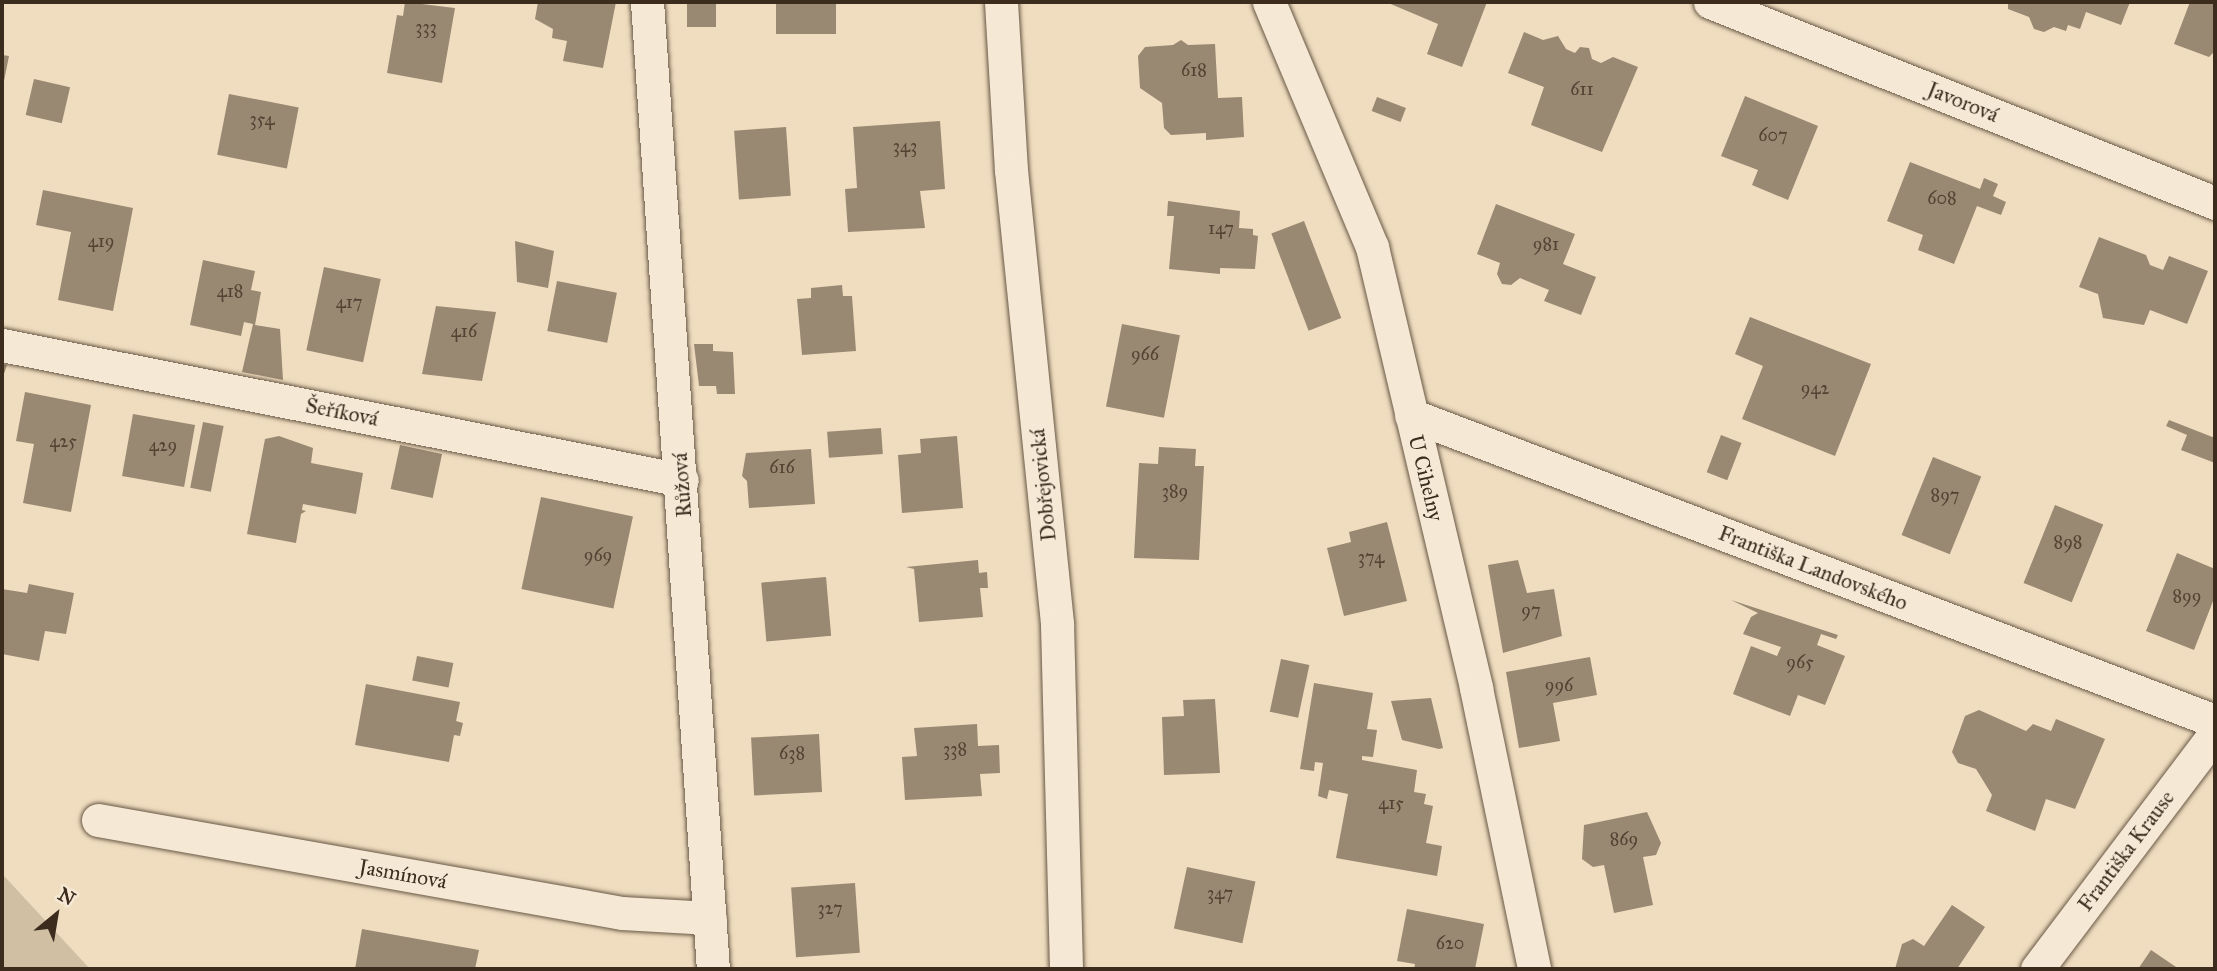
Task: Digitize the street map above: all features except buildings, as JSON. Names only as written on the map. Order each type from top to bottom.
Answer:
[{"type":"street","name":"Růžová","points":[[647,2],[682,480],[713,969]]},
{"type":"street","name":"Dobřejovická","points":[[1001,2],[1011,170],[1057,624],[1066,969]]},
{"type":"street","name":"U Cihelny","points":[[1269,2],[1372,247],[1476,688],[1534,969]]},
{"type":"street","name":"Javorová","points":[[1710,2],[2215,203]]},
{"type":"street","name":"Šeříková","points":[[2,345],[682,480]]},
{"type":"street","name":"Františka Landovského","points":[[1410,415],[2215,721]]},
{"type":"street","name":"Františka Krause","points":[[2038,969],[2215,734]]},
{"type":"street","name":"Jasmínová","points":[[98,820],[622,913],[710,918]]},
{"type":"shaded area","points":[[2,874],[6,878],[90,969],[2,969]]}]
